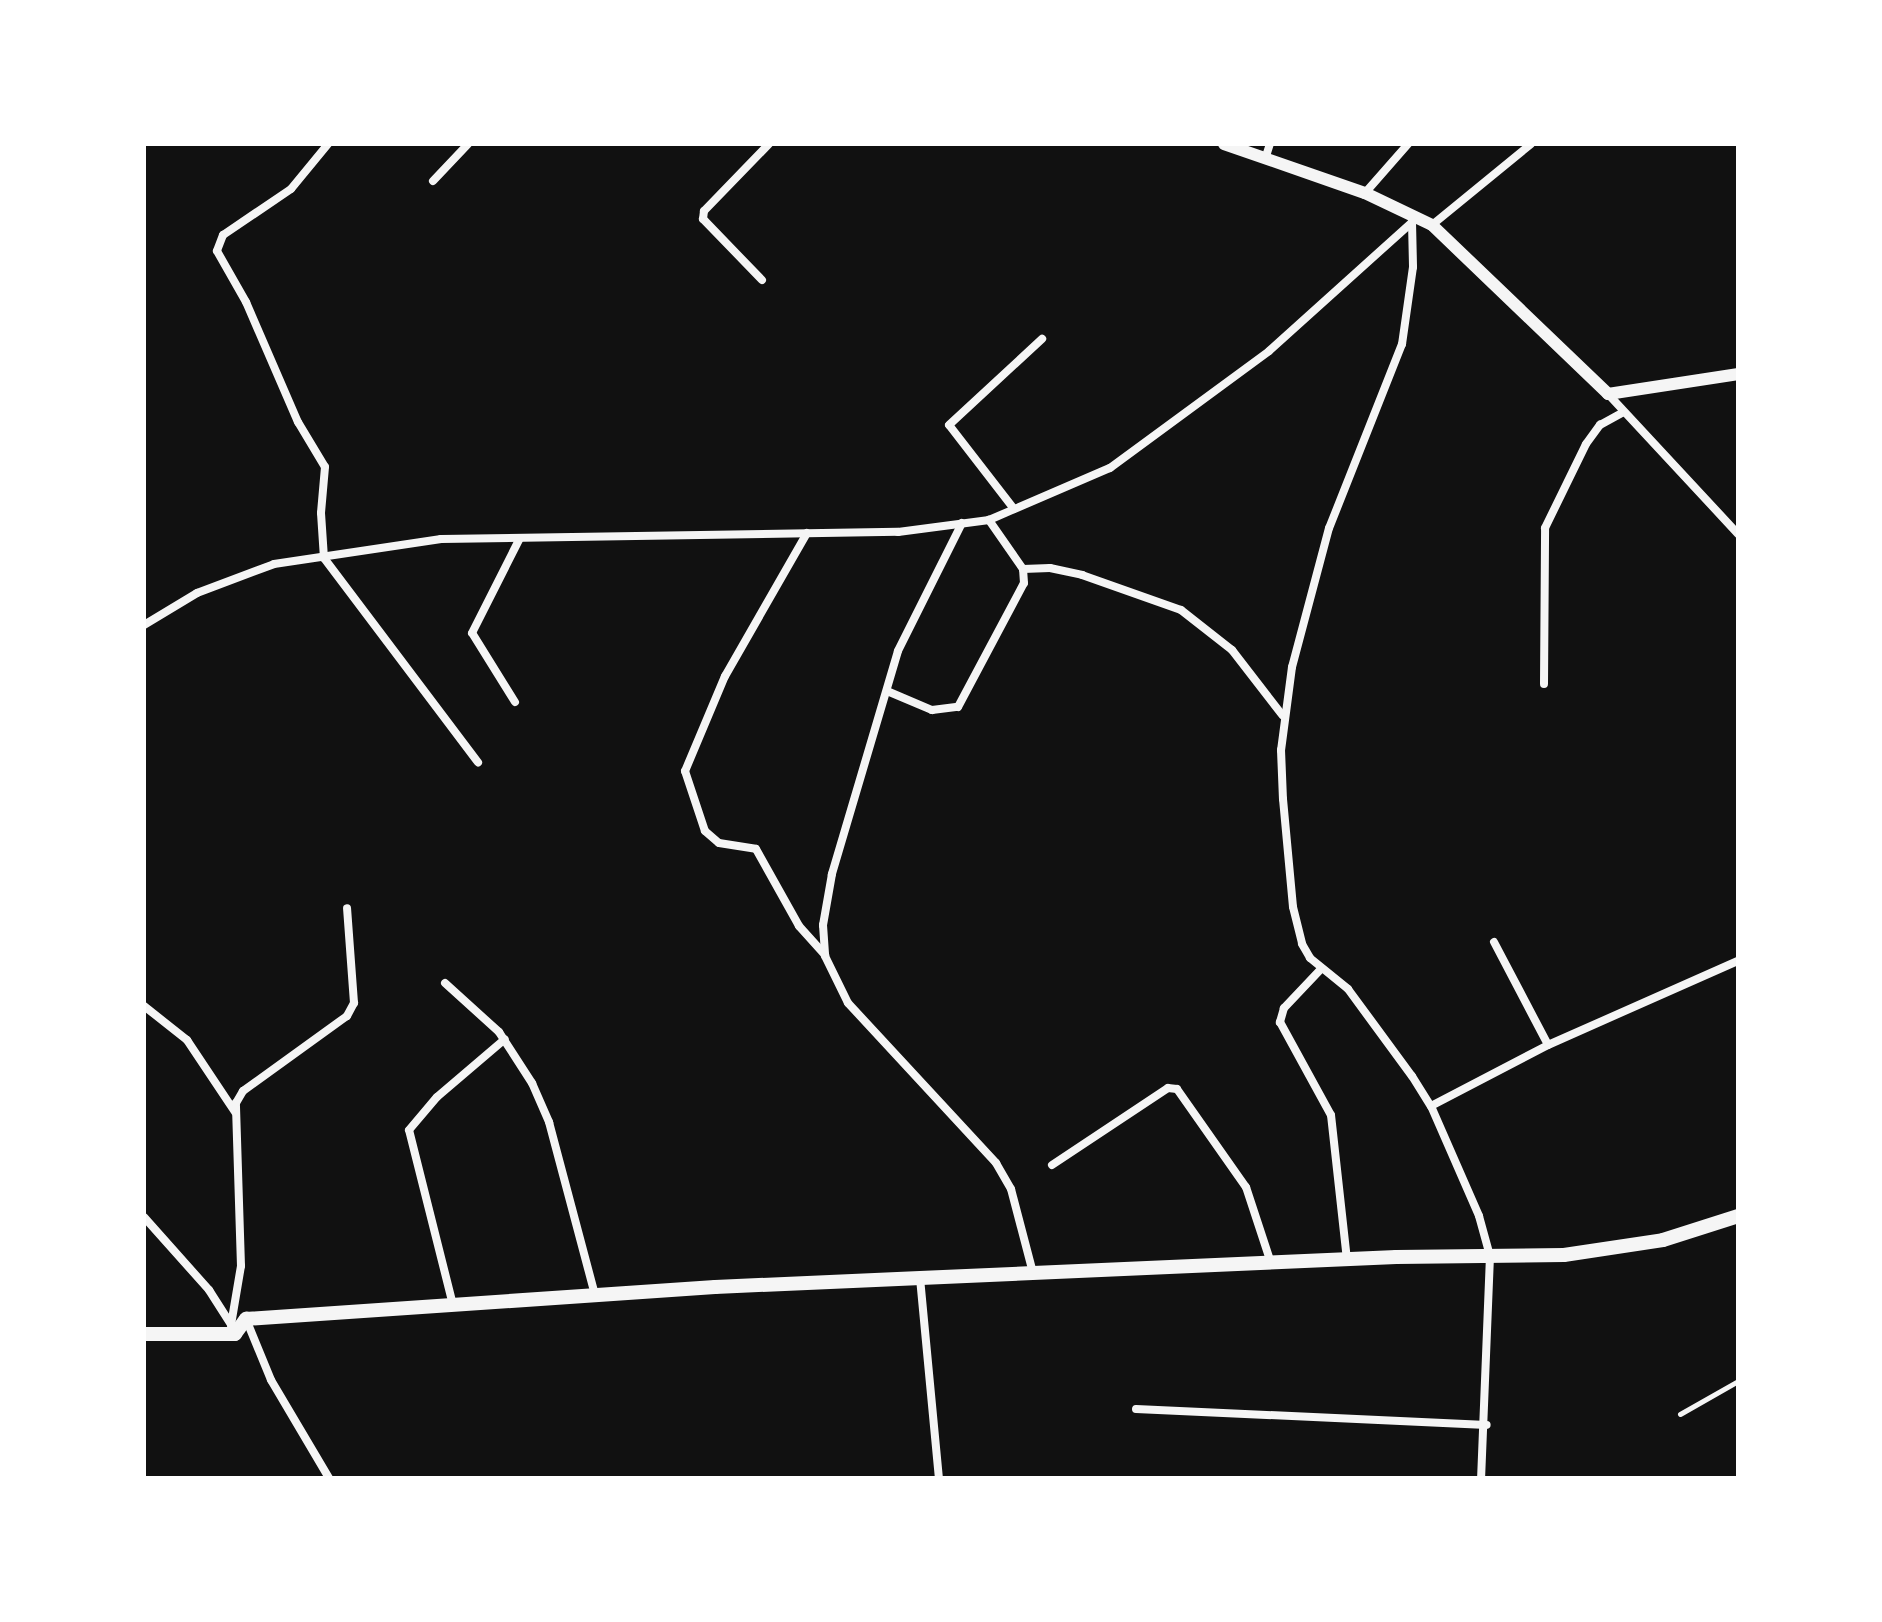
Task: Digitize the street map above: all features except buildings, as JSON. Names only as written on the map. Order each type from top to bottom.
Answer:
[{"type":"main road","points":[[144,1334],[233,1329],[246,1319],[595,1295],[920,1278],[1624,1249],[1738,1216]]},
{"type":"street","points":[[328,144],[291,189],[233,225],[216,248],[298,422],[325,467],[321,513],[324,558],[478,762]]},
{"type":"street","points":[[433,181],[468,144]]},
{"type":"street","points":[[762,280],[703,219],[704,211],[769,144]]},
{"type":"street","points":[[1224,144],[1268,150],[1432,225],[1608,394],[1738,534]]},
{"type":"street","points":[[1365,193],[1408,144]]},
{"type":"street","points":[[1432,225],[1531,144]]},
{"type":"street","points":[[144,625],[197,593],[274,564],[441,539],[898,532],[989,520],[1110,468],[1269,351],[1415,219]]},
{"type":"street","points":[[1415,219],[1413,267],[1402,344],[1329,528],[1283,716],[1283,799],[1293,907],[1302,944],[1321,969],[1348,989],[1431,1106],[1479,1216],[1490,1256],[1487,1425],[1481,1478]]},
{"type":"street","points":[[1014,509],[949,425],[1042,339]]},
{"type":"street","points":[[1608,394],[1738,374]]},
{"type":"street","points":[[1544,684],[1545,528],[1586,444],[1600,425],[1623,412]]},
{"type":"street","points":[[887,691],[932,710],[958,707],[1018,597],[1023,569],[989,520]]},
{"type":"street","points":[[825,956],[823,925],[832,874],[887,691],[911,620],[962,523]]},
{"type":"street","points":[[807,533],[725,676],[685,771],[705,831],[719,843],[756,849],[799,926],[825,956],[848,1003],[996,1163],[1011,1189],[1033,1273]]},
{"type":"street","points":[[515,702],[472,633],[520,538]]},
{"type":"street","points":[[1023,569],[1082,575],[1181,610],[1232,650],[1283,716]]},
{"type":"street","points":[[233,1329],[241,1278],[235,1112],[243,1091],[322,1036],[354,1003],[347,908]]},
{"type":"street","points":[[1494,942],[1548,1045]]},
{"type":"street","points":[[1431,1106],[1548,1045],[1738,961]]},
{"type":"street","points":[[1321,969],[1284,1008],[1280,1022],[1331,1115],[1347,1259]]},
{"type":"street","points":[[445,983],[505,1039],[549,1122],[595,1295]]},
{"type":"street","points":[[144,1006],[187,1040],[235,1112]]},
{"type":"street","points":[[453,1305],[409,1130],[437,1097],[505,1039]]},
{"type":"street","points":[[1052,1165],[1168,1088],[1177,1089],[1246,1187],[1271,1263]]},
{"type":"street","points":[[144,1217],[209,1290],[233,1329]]},
{"type":"street","points":[[920,1278],[939,1478]]},
{"type":"street","points":[[246,1319],[271,1380],[329,1478]]},
{"type":"street","points":[[1136,1409],[1487,1425]]},
{"type":"lane","points":[[1680,1414],[1738,1381]]}]
